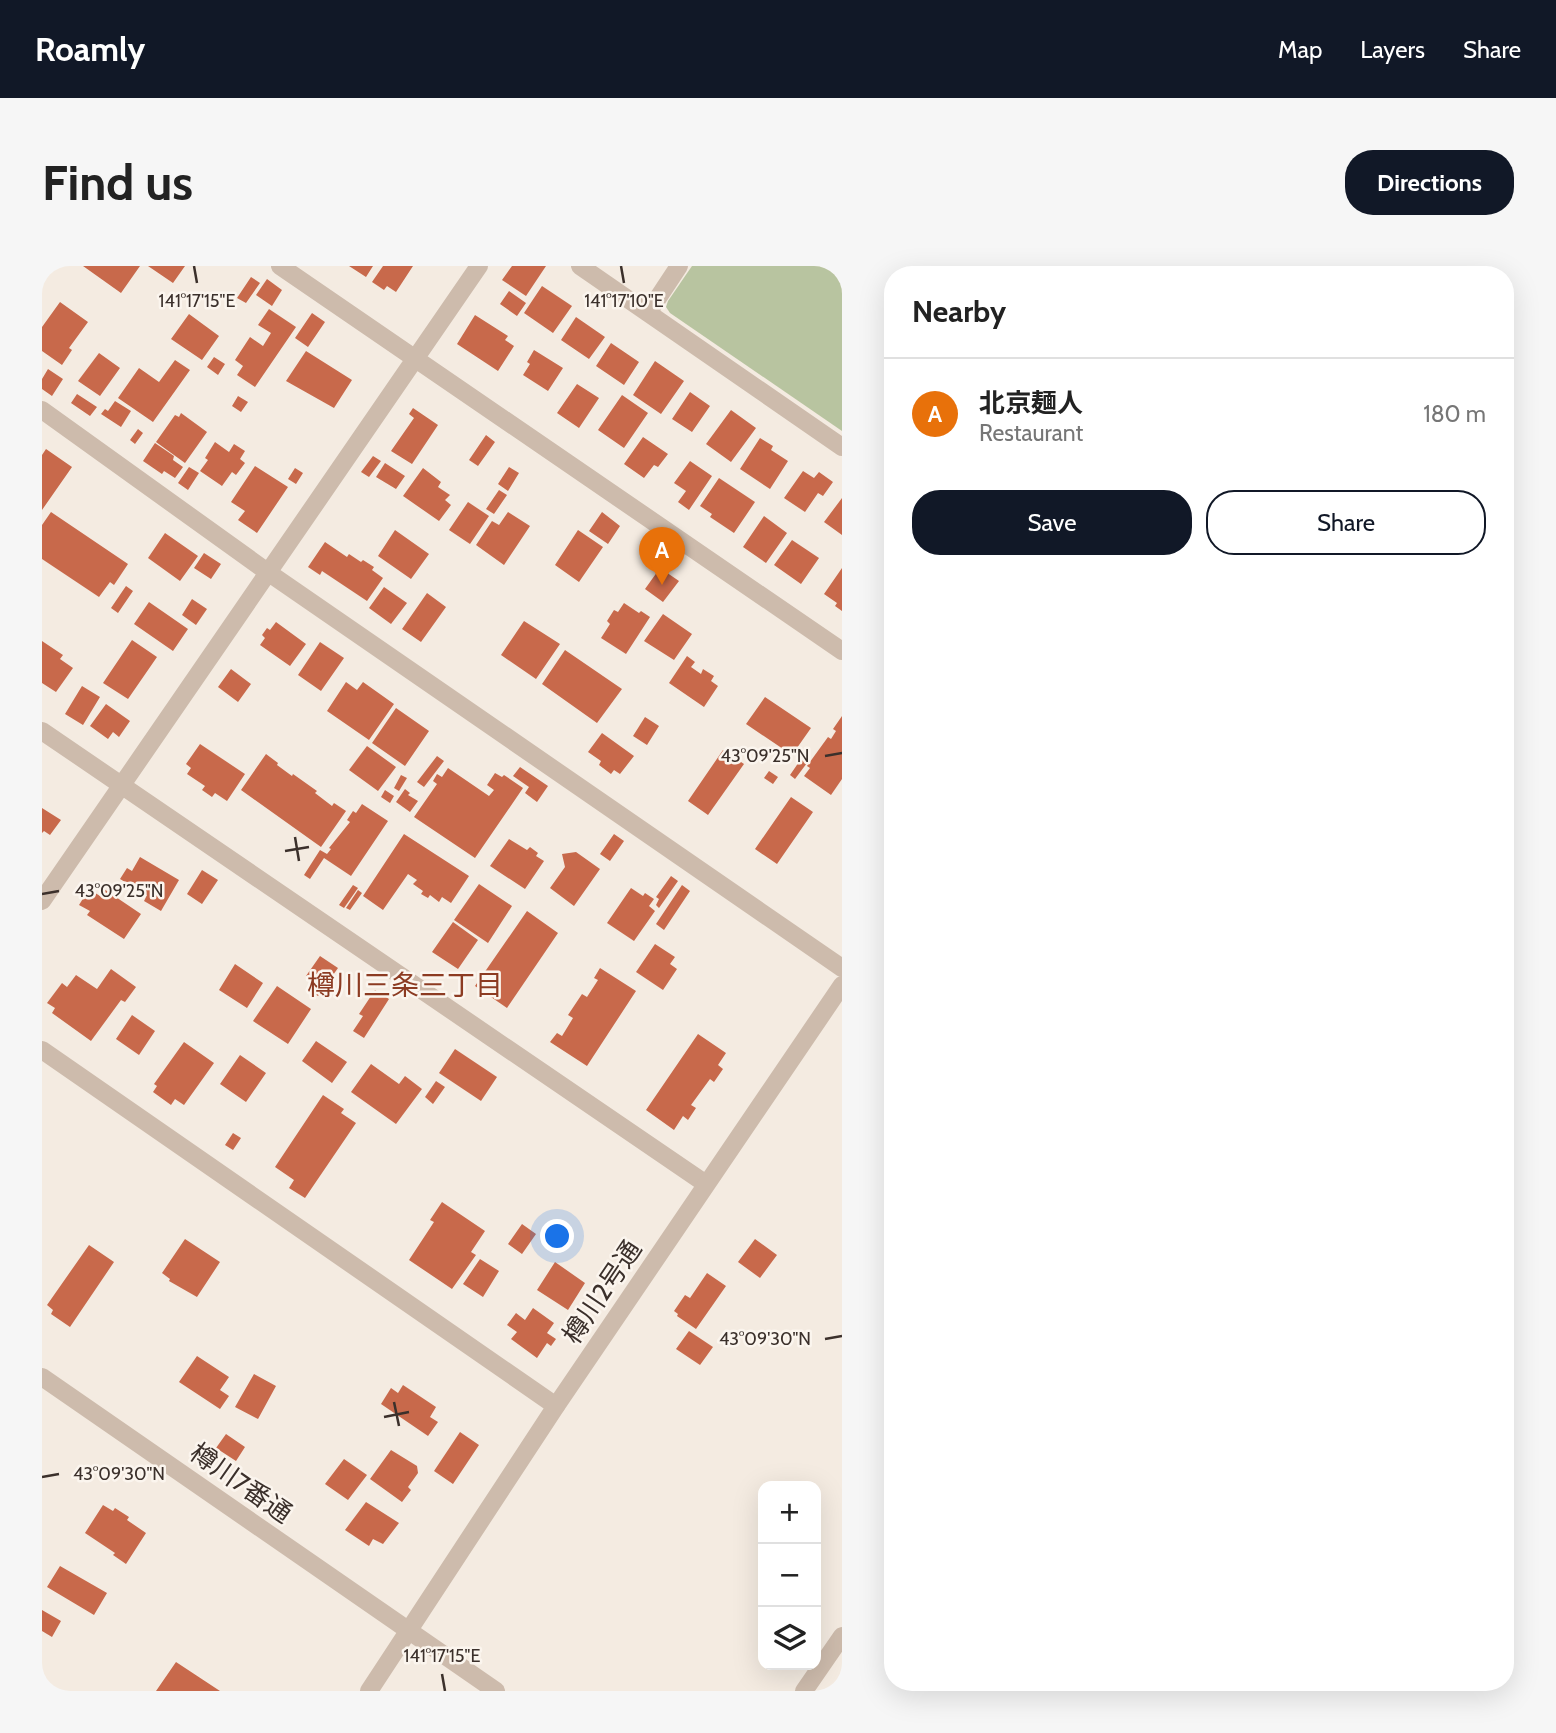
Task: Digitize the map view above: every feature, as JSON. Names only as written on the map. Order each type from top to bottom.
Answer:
[{"type":"street","points":[[280,266],[842,651]]},
{"type":"street","points":[[42,901],[479,266]]},
{"type":"street","points":[[580,266],[842,447]]},
{"type":"street","points":[[648,313],[679,266]]},
{"type":"street","points":[[42,410],[269,573],[842,968]]},
{"type":"street","points":[[42,731],[706,1184]]},
{"type":"street","name":"樽川2号通","points":[[369,1691],[556,1406],[842,985]]},
{"type":"street","points":[[42,1050],[556,1406]]},
{"type":"street","name":"樽川7番通","points":[[42,1377],[496,1691]]},
{"type":"street","points":[[804,1691],[842,1636]]},
{"type":"green space","points":[[692,266],[842,266],[842,431],[670,313],[666,307],[668,301]]},
{"type":"building","points":[[83,266],[140,266],[121,293]]},
{"type":"building","points":[[148,266],[185,266],[173,283]]},
{"type":"building","points":[[349,266],[373,266],[366,277]]},
{"type":"building","points":[[383,266],[413,266],[396,292],[387,286],[384,290],[372,282]]},
{"type":"building","points":[[512,266],[546,266],[526,296],[502,280]]},
{"type":"building","points":[[251,277],[260,283],[246,303],[237,298]]},
{"type":"building","points":[[267,279],[282,290],[272,306],[256,295]]},
{"type":"building","points":[[542,286],[572,306],[553,333],[524,313]]},
{"type":"building","points":[[509,291],[526,303],[517,316],[500,304]]},
{"type":"building","points":[[60,302],[88,322],[69,348],[72,350],[62,365],[42,351],[42,327]]},
{"type":"building","points":[[269,309],[296,327],[255,387],[237,375],[243,366],[235,360],[250,337],[263,346],[271,333],[258,325]]},
{"type":"building","points":[[312,313],[325,322],[308,347],[295,338]]},
{"type":"building","points":[[189,314],[219,336],[202,360],[171,339]]},
{"type":"building","points":[[475,315],[508,336],[505,340],[514,346],[498,371],[457,344]]},
{"type":"building","points":[[576,317],[605,337],[589,359],[561,340]]},
{"type":"building","points":[[611,343],[639,362],[624,385],[596,366]]},
{"type":"building","points":[[534,350],[563,368],[548,391],[523,375]]},
{"type":"building","points":[[306,351],[352,380],[334,408],[286,381]]},
{"type":"building","points":[[99,353],[120,368],[100,396],[78,381]]},
{"type":"building","points":[[214,357],[225,364],[218,375],[207,367]]},
{"type":"building","points":[[175,360],[190,370],[153,422],[118,398],[139,368],[159,382]]},
{"type":"building","points":[[655,361],[684,381],[661,414],[633,395]]},
{"type":"building","points":[[48,369],[63,379],[52,396],[42,389],[42,379]]},
{"type":"building","points":[[577,384],[599,398],[579,428],[557,413]]},
{"type":"building","points":[[690,392],[710,406],[692,432],[672,419]]},
{"type":"building","points":[[77,394],[97,407],[90,416],[71,403]]},
{"type":"building","points":[[622,395],[648,413],[624,448],[598,430]]},
{"type":"building","points":[[238,396],[248,402],[241,412],[232,406]]},
{"type":"building","points":[[115,401],[131,411],[121,427],[101,414],[105,409],[108,411]]},
{"type":"building","points":[[413,408],[438,425],[412,464],[391,451],[414,418],[409,414]]},
{"type":"building","points":[[731,410],[756,428],[731,462],[706,444]]},
{"type":"building","points":[[181,413],[207,432],[185,463],[156,442],[175,415],[179,417]]},
{"type":"building","points":[[138,429],[143,433],[135,444],[130,440]]},
{"type":"building","points":[[486,435],[495,442],[478,466],[469,460]]},
{"type":"building","points":[[643,437],[668,454],[658,467],[654,465],[644,478],[624,464]]},
{"type":"building","points":[[760,438],[773,446],[771,450],[788,461],[770,489],[740,469]]},
{"type":"building","points":[[215,442],[229,452],[234,444],[245,451],[240,459],[245,463],[236,475],[232,472],[222,486],[200,471]]},
{"type":"building","points":[[155,443],[174,456],[173,460],[183,467],[175,478],[164,471],[162,474],[143,461]]},
{"type":"building","points":[[46,449],[72,467],[42,510],[42,455]]},
{"type":"building","points":[[373,456],[381,461],[369,477],[361,472]]},
{"type":"building","points":[[690,461],[712,476],[689,510],[678,502],[686,491],[674,483]]},
{"type":"building","points":[[385,463],[405,476],[396,489],[376,477]]},
{"type":"building","points":[[255,466],[288,487],[257,533],[238,520],[245,511],[231,502]]},
{"type":"building","points":[[189,467],[199,473],[188,490],[178,483]]},
{"type":"building","points":[[509,467],[519,473],[508,491],[498,484]]},
{"type":"building","points":[[295,468],[303,473],[296,484],[288,479]]},
{"type":"building","points":[[423,468],[441,482],[438,487],[450,495],[445,500],[451,505],[439,521],[403,496]]},
{"type":"building","points":[[803,471],[814,478],[819,472],[833,482],[823,496],[818,493],[805,512],[784,498]]},
{"type":"building","points":[[719,478],[755,502],[734,533],[710,517],[712,514],[700,506]]},
{"type":"building","points":[[499,490],[507,495],[494,514],[486,509]]},
{"type":"building","points":[[842,498],[842,535],[824,522]]},
{"type":"building","points":[[468,502],[489,516],[470,544],[449,530]]},
{"type":"building","points":[[51,512],[128,564],[114,585],[110,582],[99,597],[42,559],[42,525]]},
{"type":"building","points":[[508,512],[530,526],[504,565],[476,545],[492,521],[499,525]]},
{"type":"building","points":[[602,512],[620,526],[608,544],[589,531]]},
{"type":"building","points":[[764,516],[787,533],[766,563],[743,547]]},
{"type":"building","points":[[395,530],[429,554],[411,579],[378,556]]},
{"type":"building","points":[[578,530],[603,547],[579,582],[555,565]]},
{"type":"building","points":[[165,533],[198,556],[180,581],[148,558]]},
{"type":"building","points":[[792,540],[819,558],[801,584],[774,565]]},
{"type":"building","points":[[325,542],[347,557],[349,554],[361,562],[363,560],[374,567],[372,570],[383,578],[367,601],[322,571],[320,575],[308,567]]},
{"type":"building","points":[[204,553],[221,564],[211,579],[194,568]]},
{"type":"building","points":[[660,568],[679,581],[663,602],[645,589]]},
{"type":"building","points":[[842,568],[842,611],[835,606],[837,603],[824,594]]},
{"type":"building","points":[[126,586],[133,591],[118,613],[111,608]]},
{"type":"building","points":[[384,587],[407,603],[391,624],[369,608]]},
{"type":"building","points":[[427,593],[446,607],[421,642],[402,629]]},
{"type":"building","points":[[192,599],[207,609],[196,625],[182,615]]},
{"type":"building","points":[[149,602],[188,629],[173,651],[134,624]]},
{"type":"building","points":[[624,603],[650,617],[626,654],[601,638],[610,624],[607,621],[614,610],[618,612]]},
{"type":"building","points":[[663,614],[692,634],[674,660],[644,641]]},
{"type":"building","points":[[524,621],[560,644],[536,679],[501,655]]},
{"type":"building","points":[[276,622],[306,644],[290,666],[260,645],[265,638],[262,635]]},
{"type":"building","points":[[132,640],[157,657],[128,699],[103,683]]},
{"type":"building","points":[[42,641],[63,655],[60,659],[73,668],[56,692],[42,683]]},
{"type":"building","points":[[320,642],[344,658],[321,691],[298,675]]},
{"type":"building","points":[[565,650],[622,689],[597,723],[542,684]]},
{"type":"building","points":[[687,656],[695,662],[691,667],[701,674],[703,669],[714,676],[711,681],[718,686],[704,707],[669,683]]},
{"type":"building","points":[[231,669],[251,684],[238,702],[218,687]]},
{"type":"building","points":[[346,682],[357,690],[363,682],[394,704],[369,740],[327,711]]},
{"type":"building","points":[[82,686],[100,697],[83,725],[65,714]]},
{"type":"building","points":[[765,697],[811,728],[792,755],[746,724]]},
{"type":"building","points":[[106,704],[130,721],[119,737],[113,732],[108,739],[90,726]]},
{"type":"building","points":[[396,708],[429,731],[405,766],[372,743]]},
{"type":"building","points":[[842,716],[842,779],[831,795],[804,776],[810,768],[807,766],[828,737],[831,739],[836,731],[833,729]]},
{"type":"building","points":[[645,717],[659,726],[647,745],[633,736]]},
{"type":"building","points":[[602,733],[634,756],[620,774],[614,770],[611,774],[599,765],[601,761],[588,752]]},
{"type":"building","points":[[200,744],[245,774],[227,801],[215,793],[212,797],[202,790],[205,786],[187,774],[191,768],[186,764]]},
{"type":"building","points":[[367,746],[396,767],[378,791],[349,770]]},
{"type":"building","points":[[723,750],[744,764],[708,815],[688,801]]},
{"type":"building","points":[[266,754],[292,776],[293,774],[317,791],[315,793],[332,806],[334,803],[346,811],[321,847],[241,790]]},
{"type":"building","points":[[437,756],[444,761],[424,787],[417,782]]},
{"type":"building","points":[[801,759],[807,763],[795,779],[790,775]]},
{"type":"building","points":[[520,767],[548,786],[537,802],[525,793],[529,787],[513,776]]},
{"type":"building","points":[[448,768],[489,796],[494,790],[487,785],[495,773],[502,777],[504,775],[523,788],[475,858],[414,817],[437,784],[433,781],[437,774],[442,777]]},
{"type":"building","points":[[769,771],[778,777],[773,784],[764,778]]},
{"type":"building","points":[[401,775],[407,778],[399,791],[394,788]]},
{"type":"building","points":[[405,789],[410,793],[408,795],[418,801],[410,812],[396,802]]},
{"type":"building","points":[[385,790],[394,796],[390,803],[381,797]]},
{"type":"building","points":[[791,797],[813,812],[777,864],[755,849]]},
{"type":"building","points":[[362,804],[388,821],[351,876],[324,858],[310,879],[304,875],[320,850],[327,854],[350,822],[347,820],[353,811],[356,813]]},
{"type":"building","points":[[42,808],[61,820],[50,835],[44,831],[42,833]]},
{"type":"building","points":[[404,834],[469,876],[451,903],[442,897],[439,902],[430,895],[428,898],[421,894],[423,891],[413,884],[417,880],[408,874],[383,910],[363,896]]},
{"type":"building","points":[[614,834],[624,841],[610,861],[600,854]]},
{"type":"building","points":[[509,839],[527,850],[530,847],[538,853],[536,856],[544,861],[525,889],[490,866]]},
{"type":"building","points":[[576,852],[600,869],[574,906],[550,888],[565,867],[562,854]]},
{"type":"building","points":[[140,857],[179,880],[161,911],[144,901],[147,895],[120,879],[127,868],[132,871]]},
{"type":"building","points":[[202,870],[218,880],[202,904],[187,894]]},
{"type":"building","points":[[671,876],[678,881],[659,908],[656,905],[659,899],[656,897]]},
{"type":"building","points":[[479,884],[512,906],[488,943],[454,920]]},
{"type":"building","points":[[353,885],[358,888],[344,908],[339,905]]},
{"type":"building","points":[[682,885],[690,891],[664,930],[656,924]]},
{"type":"building","points":[[631,888],[654,899],[649,906],[655,911],[634,941],[607,923]]},
{"type":"building","points":[[89,889],[100,896],[104,889],[141,914],[124,939],[87,915],[90,911],[79,905]]},
{"type":"building","points":[[358,890],[362,893],[350,910],[346,908]]},
{"type":"building","points":[[527,911],[558,933],[507,1008],[475,986]]},
{"type":"building","points":[[453,922],[478,940],[458,969],[432,952]]},
{"type":"building","points":[[655,944],[675,957],[670,964],[677,969],[663,990],[636,972]]},
{"type":"building","points":[[320,956],[338,968],[318,996],[309,990],[314,982],[306,976]]},
{"type":"building","points":[[235,964],[263,983],[247,1008],[219,990]]},
{"type":"building","points":[[600,968],[636,991],[587,1066],[550,1042],[557,1033],[562,1036],[573,1018],[568,1015],[582,994],[587,997],[598,980],[594,978]]},
{"type":"building","points":[[111,969],[136,987],[125,1002],[121,1000],[91,1041],[52,1013],[55,1008],[47,1003],[62,983],[67,987],[76,975],[97,989]]},
{"type":"building","points":[[277,986],[311,1009],[288,1044],[253,1021]]},
{"type":"building","points":[[375,990],[389,999],[364,1038],[353,1031],[363,1016],[359,1014]]},
{"type":"building","points":[[132,1015],[155,1031],[139,1055],[116,1039]]},
{"type":"building","points":[[698,1034],[726,1053],[718,1065],[723,1069],[714,1082],[710,1079],[691,1105],[696,1108],[688,1120],[683,1116],[674,1130],[646,1110]]},
{"type":"building","points":[[316,1041],[347,1062],[332,1083],[302,1061]]},
{"type":"building","points":[[184,1042],[214,1063],[184,1105],[175,1099],[171,1105],[153,1092],[157,1086],[154,1084]]},
{"type":"building","points":[[455,1049],[497,1077],[481,1101],[439,1073]]},
{"type":"building","points":[[240,1055],[266,1073],[246,1102],[220,1084]]},
{"type":"building","points":[[371,1064],[399,1084],[405,1076],[422,1089],[396,1124],[351,1092]]},
{"type":"building","points":[[436,1081],[445,1087],[433,1104],[425,1097]]},
{"type":"building","points":[[323,1095],[344,1109],[341,1113],[356,1123],[305,1198],[289,1188],[294,1180],[275,1167]]},
{"type":"building","points":[[233,1133],[241,1138],[233,1150],[225,1145]]},
{"type":"building","points":[[442,1202],[485,1231],[471,1252],[476,1255],[452,1289],[409,1260],[434,1222],[430,1220]]},
{"type":"building","points":[[522,1224],[536,1234],[522,1254],[508,1244]]},
{"type":"building","points":[[185,1239],[220,1262],[197,1297],[169,1281],[162,1273]]},
{"type":"building","points":[[755,1239],[777,1255],[760,1278],[738,1262]]},
{"type":"building","points":[[89,1245],[114,1262],[70,1327],[51,1314],[53,1310],[47,1305]]},
{"type":"building","points":[[480,1259],[499,1271],[483,1297],[463,1284]]},
{"type":"building","points":[[555,1262],[585,1283],[568,1310],[537,1290]]},
{"type":"building","points":[[707,1273],[726,1286],[696,1329],[674,1311],[685,1295],[690,1298]]},
{"type":"building","points":[[533,1308],[554,1323],[547,1333],[556,1339],[551,1346],[547,1343],[537,1358],[511,1339],[517,1332],[507,1325],[516,1313],[525,1320]]},
{"type":"building","points":[[689,1331],[713,1347],[700,1365],[676,1349]]},
{"type":"building","points":[[197,1356],[229,1377],[220,1390],[229,1396],[220,1409],[179,1382]]},
{"type":"building","points":[[254,1374],[276,1386],[258,1419],[235,1407]]},
{"type":"building","points":[[403,1385],[436,1407],[430,1417],[438,1422],[428,1436],[381,1404],[391,1388],[398,1393]]},
{"type":"building","points":[[460,1432],[479,1445],[453,1484],[434,1471]]},
{"type":"building","points":[[226,1434],[245,1447],[236,1461],[216,1448]]},
{"type":"building","points":[[391,1450],[417,1466],[418,1473],[408,1487],[411,1490],[402,1502],[370,1479]]},
{"type":"building","points":[[344,1459],[367,1475],[348,1500],[325,1484]]},
{"type":"building","points":[[366,1502],[399,1523],[383,1544],[373,1539],[369,1546],[345,1530]]},
{"type":"building","points":[[103,1505],[113,1511],[115,1508],[129,1517],[127,1520],[146,1533],[126,1564],[113,1555],[115,1553],[85,1533]]},
{"type":"building","points":[[60,1566],[107,1593],[94,1615],[47,1587]]},
{"type":"building","points":[[42,1610],[61,1621],[52,1637],[42,1631]]},
{"type":"building","points":[[176,1662],[220,1691],[156,1691]]},
{"type":"place","name":"北京麺人","points":[[662,585]]},
{"type":"district","name":"樽川三条三丁目","points":[[405,985]]}]
